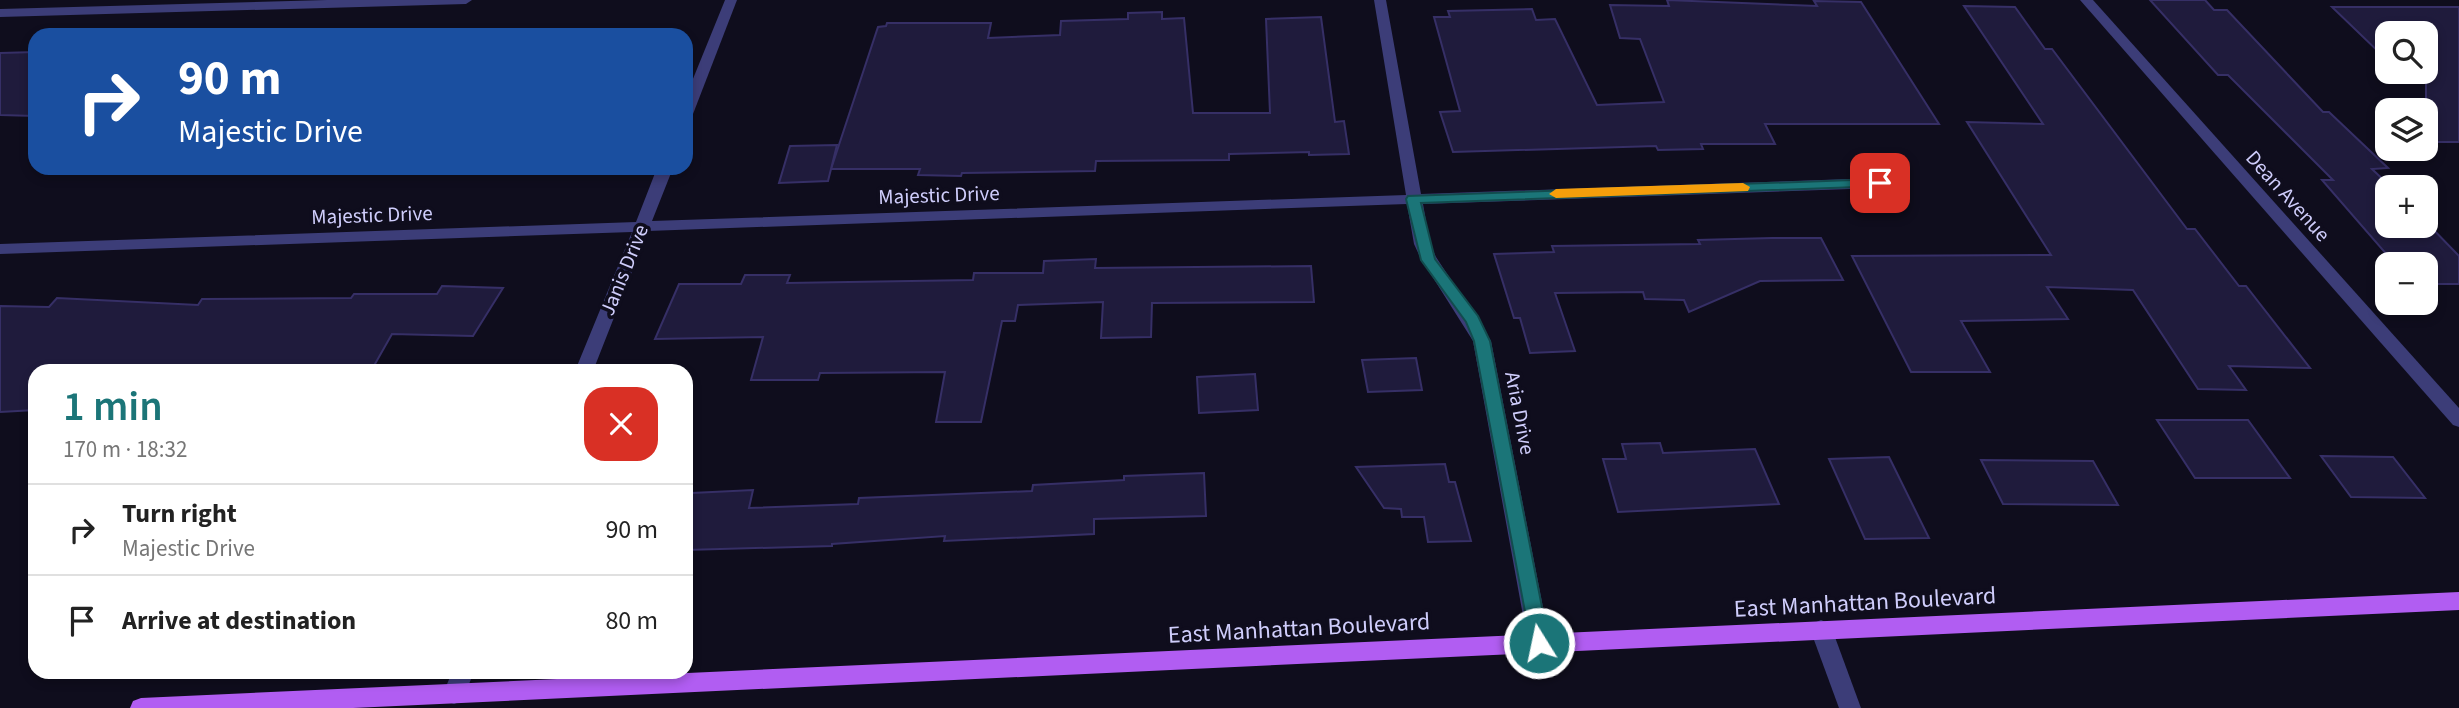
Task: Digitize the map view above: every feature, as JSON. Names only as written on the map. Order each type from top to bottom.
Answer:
[{"type":"main road","name":"East Manhattan Boulevard","points":[[141,708],[2459,601]]},
{"type":"street","points":[[0,13],[466,0]]},
{"type":"street","points":[[693,96],[731,0]]},
{"type":"street","name":"Aria Drive","points":[[1380,0],[1413,199],[1428,260],[1473,320],[1482,341],[1539,643]]},
{"type":"street","name":"Dean Avenue","points":[[2086,0],[2459,420]]},
{"type":"street","name":"Janis Drive","points":[[587,364],[661,175]]},
{"type":"street","name":"Majestic Drive","points":[[0,249],[1880,183]]},
{"type":"street","points":[[1821,629],[1850,708]]},
{"type":"street","points":[[454,694],[460,679]]},
{"type":"building","points":[[1667,0],[1817,6],[1814,1],[1861,2],[1939,124],[1765,124],[1775,144],[1701,144],[1703,149],[1658,150],[1656,146],[1453,152],[1440,112],[1460,111],[1434,17],[1450,17],[1448,11],[1532,9],[1536,20],[1555,19],[1597,105],[1664,102],[1640,39],[1620,38],[1610,5],[1669,6]]},
{"type":"building","points":[[2150,0],[2205,0],[2214,10],[2227,10],[2323,112],[2329,112],[2375,156],[2375,161],[2381,161],[2388,168],[2372,169],[2378,175],[2375,175],[2375,238],[2438,238],[2438,234],[2459,256],[2459,284],[2438,284],[2438,252],[2385,252],[2322,180],[2333,180],[2228,75],[2218,75]]},
{"type":"building","points":[[1964,6],[2015,7],[2045,49],[2052,49],[2187,229],[2195,229],[2239,286],[2246,286],[2310,368],[2229,366],[2246,390],[2198,389],[2133,290],[2047,287],[2068,319],[1961,321],[1990,372],[1911,372],[1852,256],[2051,255],[1967,122],[2043,124]]},
{"type":"building","points":[[2332,7],[2459,7],[2459,142],[2438,142],[2438,98],[2426,98],[2426,84],[2438,84],[2438,21],[2375,21],[2375,48]]},
{"type":"building","points":[[1162,12],[1162,19],[1184,18],[1193,113],[1270,113],[1266,19],[1321,17],[1335,122],[1344,121],[1349,154],[1229,154],[1229,160],[1096,161],[1095,171],[962,173],[961,176],[918,175],[920,169],[831,169],[878,27],[886,26],[887,23],[991,23],[988,38],[1060,35],[1061,21],[1128,19],[1128,13]]},
{"type":"building","points":[[28,52],[28,116],[0,115],[0,53]]},
{"type":"building","points":[[837,145],[828,181],[779,183],[790,146]]},
{"type":"building","points":[[1821,238],[1843,280],[1760,281],[1689,312],[1684,300],[1645,299],[1643,292],[1555,293],[1575,351],[1530,353],[1520,318],[1514,318],[1494,254],[1554,252],[1552,246],[1700,244],[1698,240]]},
{"type":"building","points":[[1096,259],[1095,268],[1311,266],[1314,302],[1152,303],[1151,337],[1101,338],[1103,302],[1018,305],[1015,321],[1002,321],[981,422],[936,422],[945,372],[820,373],[818,380],[751,380],[763,337],[655,339],[679,284],[741,284],[745,275],[790,275],[787,283],[973,280],[974,273],[1043,273],[1044,261]]},
{"type":"building","points":[[442,286],[503,288],[473,336],[392,334],[375,364],[28,364],[28,410],[0,412],[0,306],[49,307],[57,298],[198,305],[202,299],[351,298],[354,294],[437,294]]},
{"type":"building","points":[[1416,358],[1422,390],[1368,392],[1362,360]]},
{"type":"building","points":[[1255,374],[1258,410],[1199,413],[1197,377]]},
{"type":"building","points":[[2157,420],[2248,420],[2290,478],[2195,478]]},
{"type":"building","points":[[1660,443],[1663,453],[1755,449],[1779,504],[1618,512],[1603,459],[1626,459],[1622,444]]},
{"type":"building","points":[[2321,456],[2393,457],[2425,498],[2351,497]]},
{"type":"building","points":[[1889,457],[1929,538],[1865,539],[1829,459]]},
{"type":"building","points":[[1981,460],[2093,461],[2118,505],[2003,504]]},
{"type":"building","points":[[1445,464],[1449,482],[1455,482],[1471,541],[1428,542],[1424,517],[1402,517],[1401,509],[1384,508],[1356,467]]},
{"type":"building","points":[[1204,473],[1206,516],[1094,519],[1094,534],[944,541],[945,536],[832,546],[693,550],[693,493],[753,490],[749,508],[858,504],[859,498],[1032,491],[1033,485],[1124,480],[1124,476]]},
{"type":"slow traffic","points":[[1556,194],[1743,187]]},
{"type":"route","points":[[1539,643],[1482,341],[1473,320],[1428,260],[1413,199],[1880,183]]}]
